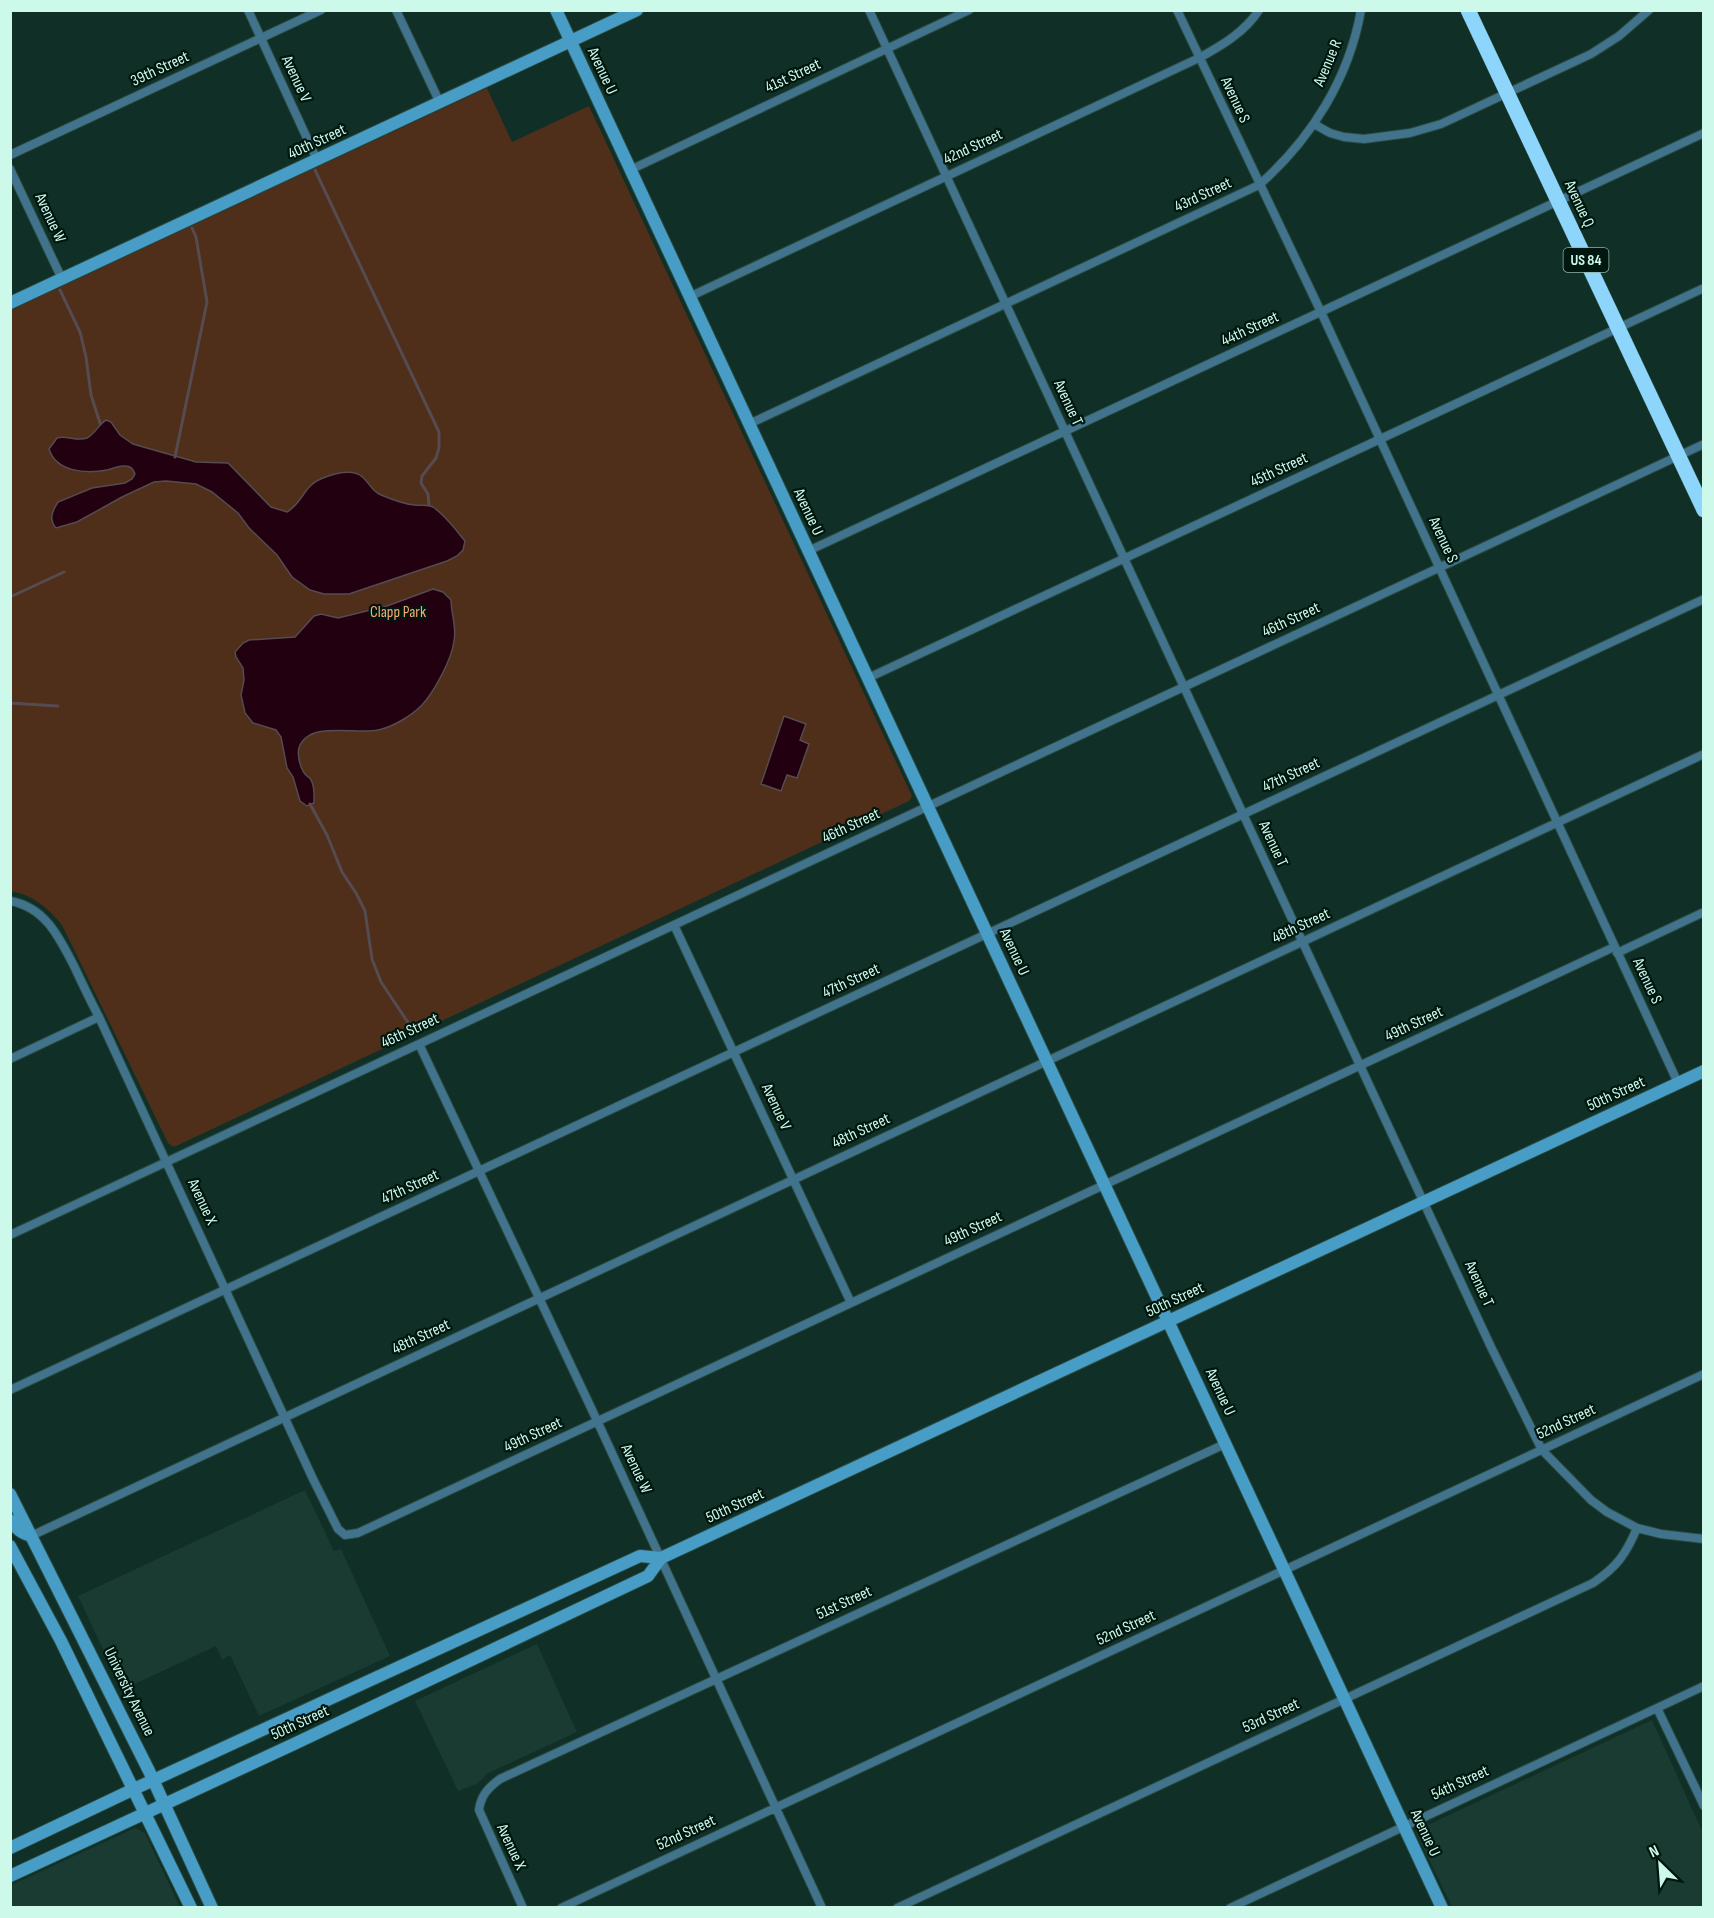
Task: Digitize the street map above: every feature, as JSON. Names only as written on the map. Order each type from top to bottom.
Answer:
[{"type":"highway","name":"Avenue Q","points":[[1468,10],[1704,510]]},
{"type":"main road","name":"Avenue U","points":[[555,10],[1442,1908]]},
{"type":"main road","name":"40th Street","points":[[10,303],[637,10]]},
{"type":"main road","name":"50th Street","points":[[10,1876],[648,1576],[661,1558],[1704,1071]]},
{"type":"main road","name":"University Avenue","points":[[10,1494],[81,1632],[212,1908]]},
{"type":"main road","points":[[10,1520],[16,1529],[31,1536]]},
{"type":"main road","points":[[10,1546],[61,1641],[191,1908]]},
{"type":"main road","name":"50th Street","points":[[10,1848],[640,1556],[661,1558]]},
{"type":"main road","points":[[61,1641],[81,1632]]},
{"type":"street","name":"Avenue V","points":[[248,10],[317,160]]},
{"type":"street","name":"39th Street","points":[[10,155],[321,10]]},
{"type":"street","points":[[396,10],[440,103]]},
{"type":"street","name":"Avenue T","points":[[868,10],[1491,1347],[1542,1450],[1591,1500],[1607,1512],[1637,1528],[1661,1534],[1704,1539]]},
{"type":"street","name":"41st Street","points":[[630,170],[969,10]]},
{"type":"street","name":"Avenue S","points":[[1177,10],[1381,439],[1678,1083]]},
{"type":"street","name":"42nd Street","points":[[689,297],[1199,58],[1221,46],[1239,32],[1259,10]]},
{"type":"street","name":"Avenue R","points":[[1314,124],[1343,71],[1354,42],[1361,10]]},
{"type":"street","points":[[1314,124],[1330,133],[1364,139],[1410,133],[1441,124],[1591,54],[1619,36],[1649,10]]},
{"type":"street","name":"43rd Street","points":[[749,424],[1259,185],[1277,169],[1314,124]]},
{"type":"street","name":"44th Street","points":[[808,551],[1704,133]]},
{"type":"street","name":"Avenue W","points":[[10,169],[62,279]]},
{"type":"street","name":"45th Street","points":[[868,678],[1704,288]]},
{"type":"street","name":"46th Street","points":[[10,1235],[1704,444]]},
{"type":"street","name":"47th Street","points":[[10,1390],[1704,599]]},
{"type":"street","name":"48th Street","points":[[31,1536],[1704,754]]},
{"type":"street","name":"Avenue X","points":[[10,901],[27,906],[39,913],[55,930],[99,1017],[338,1529],[345,1535]]},
{"type":"street","name":"49th Street","points":[[345,1535],[358,1533],[1361,1065],[1704,912]]},
{"type":"street","name":"Avenue V","points":[[674,925],[851,1303]]},
{"type":"street","points":[[10,1059],[99,1017]]},
{"type":"street","name":"Avenue W","points":[[419,1044],[540,1298],[822,1908]]},
{"type":"street","name":"52nd Street","points":[[561,1908],[1704,1374]]},
{"type":"street","name":"51st Street","points":[[481,1798],[500,1779],[1225,1444]]},
{"type":"street","name":"53rd Street","points":[[897,1908],[1593,1583],[1609,1572],[1621,1559],[1637,1528]]},
{"type":"street","name":"54th Street","points":[[1230,1908],[1704,1686]]},
{"type":"street","points":[[1657,1708],[1704,1806]]},
{"type":"street","name":"Avenue X","points":[[481,1798],[479,1810],[523,1908]]},
{"type":"shaded area","points":[[106,420],[111,422],[120,435],[133,444],[196,462],[228,463],[271,507],[287,512],[316,481],[339,473],[355,473],[379,494],[406,504],[433,507],[446,518],[465,541],[463,550],[447,561],[349,594],[324,594],[310,590],[292,577],[277,555],[249,528],[238,513],[212,492],[196,484],[166,481],[154,482],[77,522],[56,528],[52,518],[58,502],[92,488],[125,483],[135,474],[132,468],[127,466],[90,472],[73,470],[58,463],[53,457],[49,449],[57,438],[87,438]]},
{"type":"shaded area","points":[[433,589],[443,592],[451,600],[455,631],[450,657],[437,684],[418,709],[390,726],[369,731],[322,731],[304,739],[299,748],[299,761],[303,771],[312,782],[314,791],[314,803],[307,806],[300,801],[293,777],[287,768],[281,737],[276,730],[253,723],[245,713],[241,695],[244,680],[243,668],[235,652],[249,640],[295,637],[314,616],[321,614],[338,618],[387,606]]},
{"type":"shaded area","points":[[784,716],[806,724],[800,740],[809,744],[797,778],[787,775],[781,791],[761,784]]},
{"type":"shaded area","points":[[305,1490],[334,1551],[341,1549],[390,1656],[259,1716],[230,1655],[222,1660],[216,1646],[122,1690],[78,1596]]},
{"type":"shaded area","points":[[537,1644],[577,1732],[497,1769],[487,1774],[477,1784],[458,1791],[415,1701]]},
{"type":"shaded area","points":[[1652,1720],[1703,1833],[1703,1907],[1452,1907],[1415,1831]]},
{"type":"shaded area","points":[[135,1828],[145,1833],[180,1907],[11,1907],[11,1885]]},
{"type":"green space","name":"Clapp Park","points":[[487,88],[512,142],[589,106],[912,796],[909,801],[174,1147],[168,1143],[62,925],[40,903],[11,891],[11,310]]},
{"type":"waterway","points":[[315,170],[439,432],[439,448],[436,458],[422,476],[421,483],[428,494],[429,505]]},
{"type":"waterway","points":[[175,457],[207,302],[196,237],[192,228]]},
{"type":"waterway","points":[[60,290],[80,332],[91,395],[100,423]]},
{"type":"waterway","points":[[10,597],[64,572]]},
{"type":"waterway","points":[[10,703],[58,706]]},
{"type":"waterway","points":[[310,804],[327,835],[342,872],[365,911],[372,959],[381,982],[411,1027]]}]
